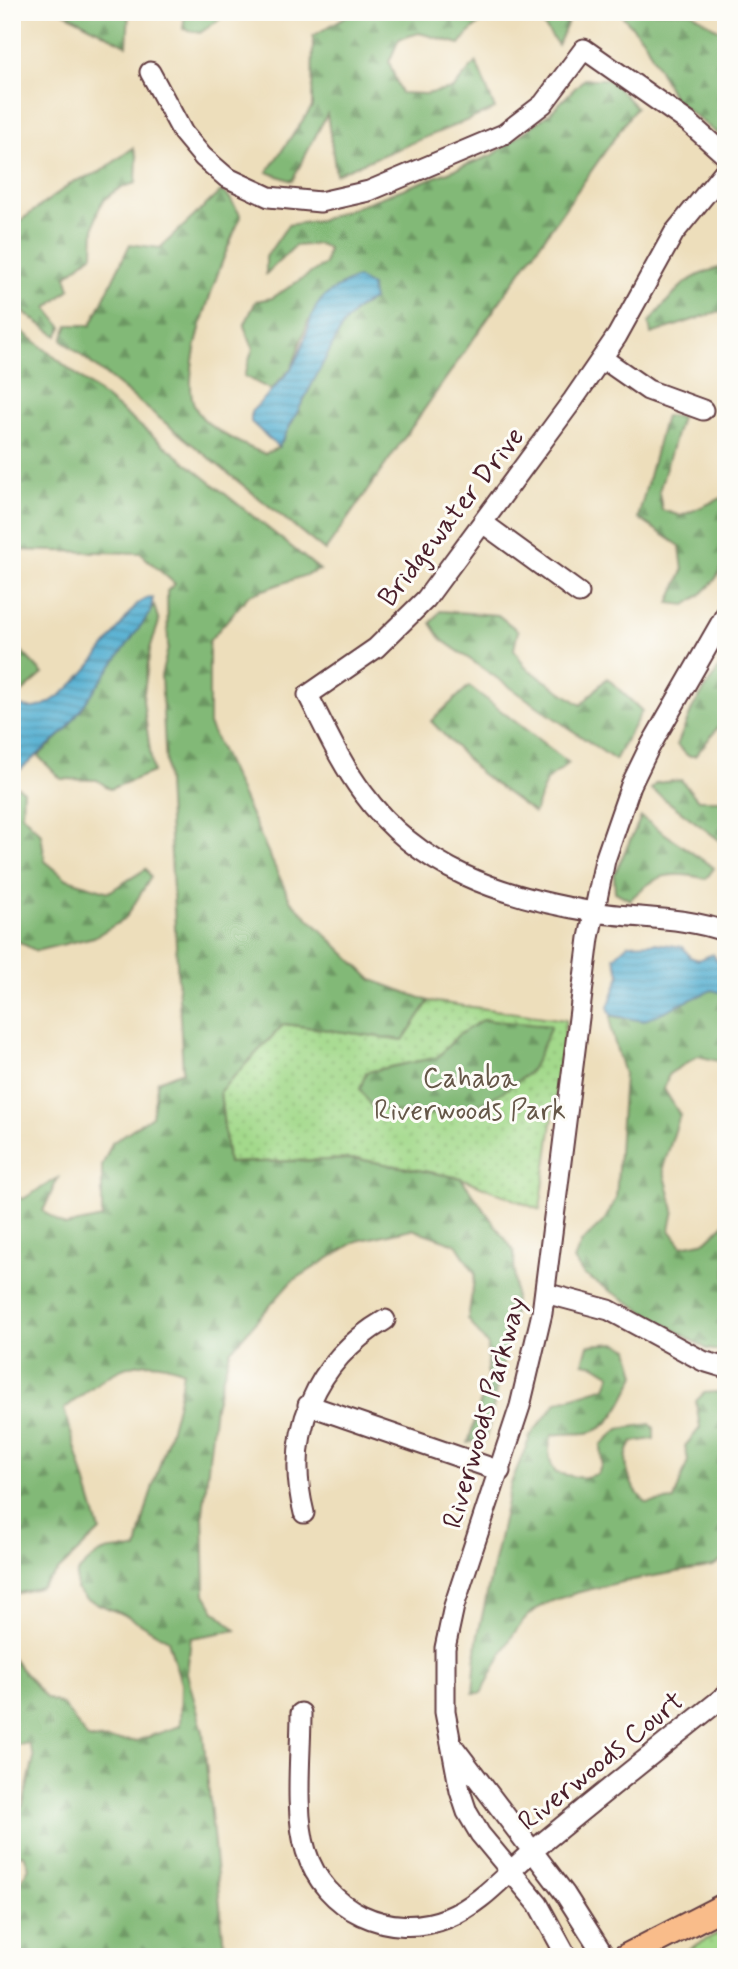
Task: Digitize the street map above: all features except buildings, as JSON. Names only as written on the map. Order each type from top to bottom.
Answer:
[{"type":"main road","points":[[625,1957],[726,1905]]},
{"type":"street","points":[[150,72],[183,133],[203,157],[242,186],[283,200],[320,202],[353,197],[504,134],[543,104],[584,49],[688,122],[726,156]]},
{"type":"street","name":"Bridgewater Drive","points":[[593,912],[483,886],[448,869],[405,839],[361,792],[308,695],[376,648],[407,621],[602,358],[674,233],[726,169]]},
{"type":"street","points":[[602,358],[648,390],[703,410]]},
{"type":"street","points":[[482,523],[579,593]]},
{"type":"street","name":"Riverwoods Parkway","points":[[567,1957],[538,1905],[480,1834],[467,1812],[460,1791],[443,1690],[446,1637],[500,1471],[526,1379],[545,1293],[593,912],[605,860],[631,785],[666,716],[726,614]]},
{"type":"street","points":[[593,912],[696,924],[726,932]]},
{"type":"street","points":[[545,1293],[610,1310],[703,1361],[726,1368]]},
{"type":"street","points":[[304,1513],[297,1467],[299,1436],[308,1405],[335,1360],[358,1337],[385,1320]]},
{"type":"street","points":[[308,1405],[500,1471]]},
{"type":"street","name":"Riverwoods Court","points":[[301,1713],[302,1821],[306,1849],[324,1886],[345,1905],[383,1923],[424,1924],[462,1910],[531,1851],[726,1695]]},
{"type":"street","name":"Riverwoods Parkway","points":[[454,1748],[565,1894],[605,1957]]},
{"type":"green space","points":[[63,12],[129,12],[127,46]]},
{"type":"green space","points":[[185,12],[230,12],[200,33],[183,29]]},
{"type":"green space","points":[[353,12],[603,12],[599,15],[570,17],[558,45],[538,18],[513,16],[486,20],[460,44],[419,33],[399,39],[389,62],[401,93],[425,94],[453,89],[476,62],[495,109],[336,174],[327,114],[292,181],[267,172],[312,107],[313,36]]},
{"type":"green space","points":[[619,12],[691,12],[726,35],[726,141],[674,99],[644,40]]},
{"type":"green space","points":[[584,79],[609,79],[636,107],[325,551],[62,340],[68,325],[91,325],[130,244],[160,248],[221,191],[229,197],[241,216],[214,284],[197,340],[191,389],[195,407],[216,429],[247,446],[265,454],[279,447],[343,325],[358,308],[373,300],[308,321],[292,367],[271,390],[244,376],[253,348],[244,326],[256,301],[272,298],[325,264],[328,248],[319,244],[295,246],[266,274],[266,257],[288,225],[321,220],[493,155],[550,113]]},
{"type":"green space","points":[[133,148],[137,157],[136,183],[112,193],[104,200],[96,218],[93,254],[66,276],[70,289],[47,308],[62,327],[57,336],[12,304],[12,227],[73,182],[100,172]]},
{"type":"green space","points":[[719,268],[726,269],[726,317],[720,311],[651,334],[649,323],[679,288],[696,276]]},
{"type":"green space","points":[[12,323],[320,570],[249,595],[209,641],[209,724],[290,900],[372,980],[429,1001],[403,1040],[284,1024],[220,1091],[228,1163],[358,1159],[461,1178],[514,1251],[515,1307],[486,1439],[468,1443],[487,1381],[488,1346],[468,1319],[475,1274],[456,1244],[412,1229],[357,1241],[291,1282],[230,1351],[215,1406],[203,1513],[205,1594],[215,1611],[236,1630],[191,1638],[187,1673],[203,1732],[224,1946],[228,1957],[12,1957],[12,1897],[29,1867],[24,1854],[12,1856],[12,1810],[23,1805],[34,1758],[29,1744],[12,1745],[12,1658],[46,1698],[63,1705],[88,1739],[136,1741],[180,1726],[181,1683],[168,1640],[127,1616],[86,1599],[76,1589],[77,1573],[98,1555],[117,1549],[137,1550],[147,1504],[174,1416],[183,1371],[149,1363],[133,1365],[105,1378],[64,1409],[100,1531],[41,1587],[12,1595],[12,1195],[23,1199],[58,1178],[43,1211],[65,1226],[102,1218],[102,1166],[112,1143],[152,1116],[158,1081],[183,1071],[161,676],[168,648],[167,591],[175,584],[140,553],[12,550]]},
{"type":"green space","points":[[665,416],[681,417],[659,492],[662,510],[681,516],[726,496],[727,545],[721,570],[702,593],[686,605],[669,603],[683,571],[680,546],[638,518]]},
{"type":"green space","points":[[154,605],[159,622],[150,649],[143,700],[153,772],[110,789],[97,780],[61,779],[38,756],[65,731]]},
{"type":"green space","points":[[440,611],[498,615],[518,631],[514,649],[525,667],[581,705],[607,678],[642,711],[615,760],[442,640],[431,623]]},
{"type":"green space","points":[[12,641],[43,674],[12,701]]},
{"type":"green space","points":[[726,658],[726,718],[695,756],[688,756],[677,745],[693,707]]},
{"type":"green space","points":[[469,686],[569,763],[546,781],[534,813],[480,773],[431,721]]},
{"type":"green space","points":[[681,780],[698,800],[726,800],[726,845],[651,789],[656,783]]},
{"type":"green space","points":[[12,783],[23,790],[22,814],[41,834],[45,861],[67,879],[109,892],[146,869],[151,877],[125,919],[94,937],[36,951],[12,938]]},
{"type":"green space","points":[[641,817],[714,868],[706,879],[683,875],[664,876],[648,884],[630,900],[615,892],[614,875]]},
{"type":"green space","points":[[712,989],[726,994],[726,1063],[698,1056],[669,1074],[664,1089],[680,1115],[663,1168],[674,1210],[670,1230],[682,1246],[706,1241],[726,1222],[726,1352],[707,1349],[610,1291],[583,1274],[574,1260],[581,1243],[604,1221],[616,1199],[624,1074],[611,1030],[611,1015],[623,1018],[649,1015]]},
{"type":"green space","name":"Cahaba Riverwoods Park","points":[[429,1001],[566,1020],[540,1210],[461,1178],[358,1159],[228,1163],[220,1091],[284,1024],[403,1040]]},
{"type":"green space","points":[[482,1020],[551,1026],[534,1065],[524,1077],[494,1097],[460,1110],[425,1114],[389,1111],[371,1106],[360,1089],[366,1072],[438,1057],[457,1036]]},
{"type":"green space","points":[[617,1343],[629,1349],[636,1375],[628,1392],[611,1419],[596,1430],[552,1435],[549,1454],[553,1468],[556,1473],[582,1478],[598,1474],[602,1463],[601,1445],[619,1429],[650,1424],[654,1428],[654,1439],[633,1442],[627,1457],[628,1475],[636,1491],[647,1503],[674,1500],[688,1460],[685,1446],[700,1428],[696,1401],[704,1393],[726,1391],[726,1558],[713,1566],[592,1589],[548,1603],[525,1619],[510,1639],[481,1693],[473,1693],[477,1640],[511,1483],[531,1435],[557,1402],[606,1387],[611,1375],[595,1365],[583,1363],[588,1345]]},
{"type":"green space","points":[[726,1929],[726,1957],[674,1957]]},
{"type":"water","points":[[357,278],[371,286],[373,300],[358,308],[343,325],[279,447],[251,422],[251,412],[292,367],[317,305],[338,287]]},
{"type":"water","points":[[149,597],[153,598],[150,613],[65,731],[12,777],[12,703],[28,708],[39,707],[67,690],[93,662],[137,604]]},
{"type":"water","points":[[655,943],[683,947],[690,957],[698,960],[713,954],[723,970],[726,994],[712,990],[643,1021],[611,1015],[608,1007],[620,975],[614,957],[628,944]]}]
